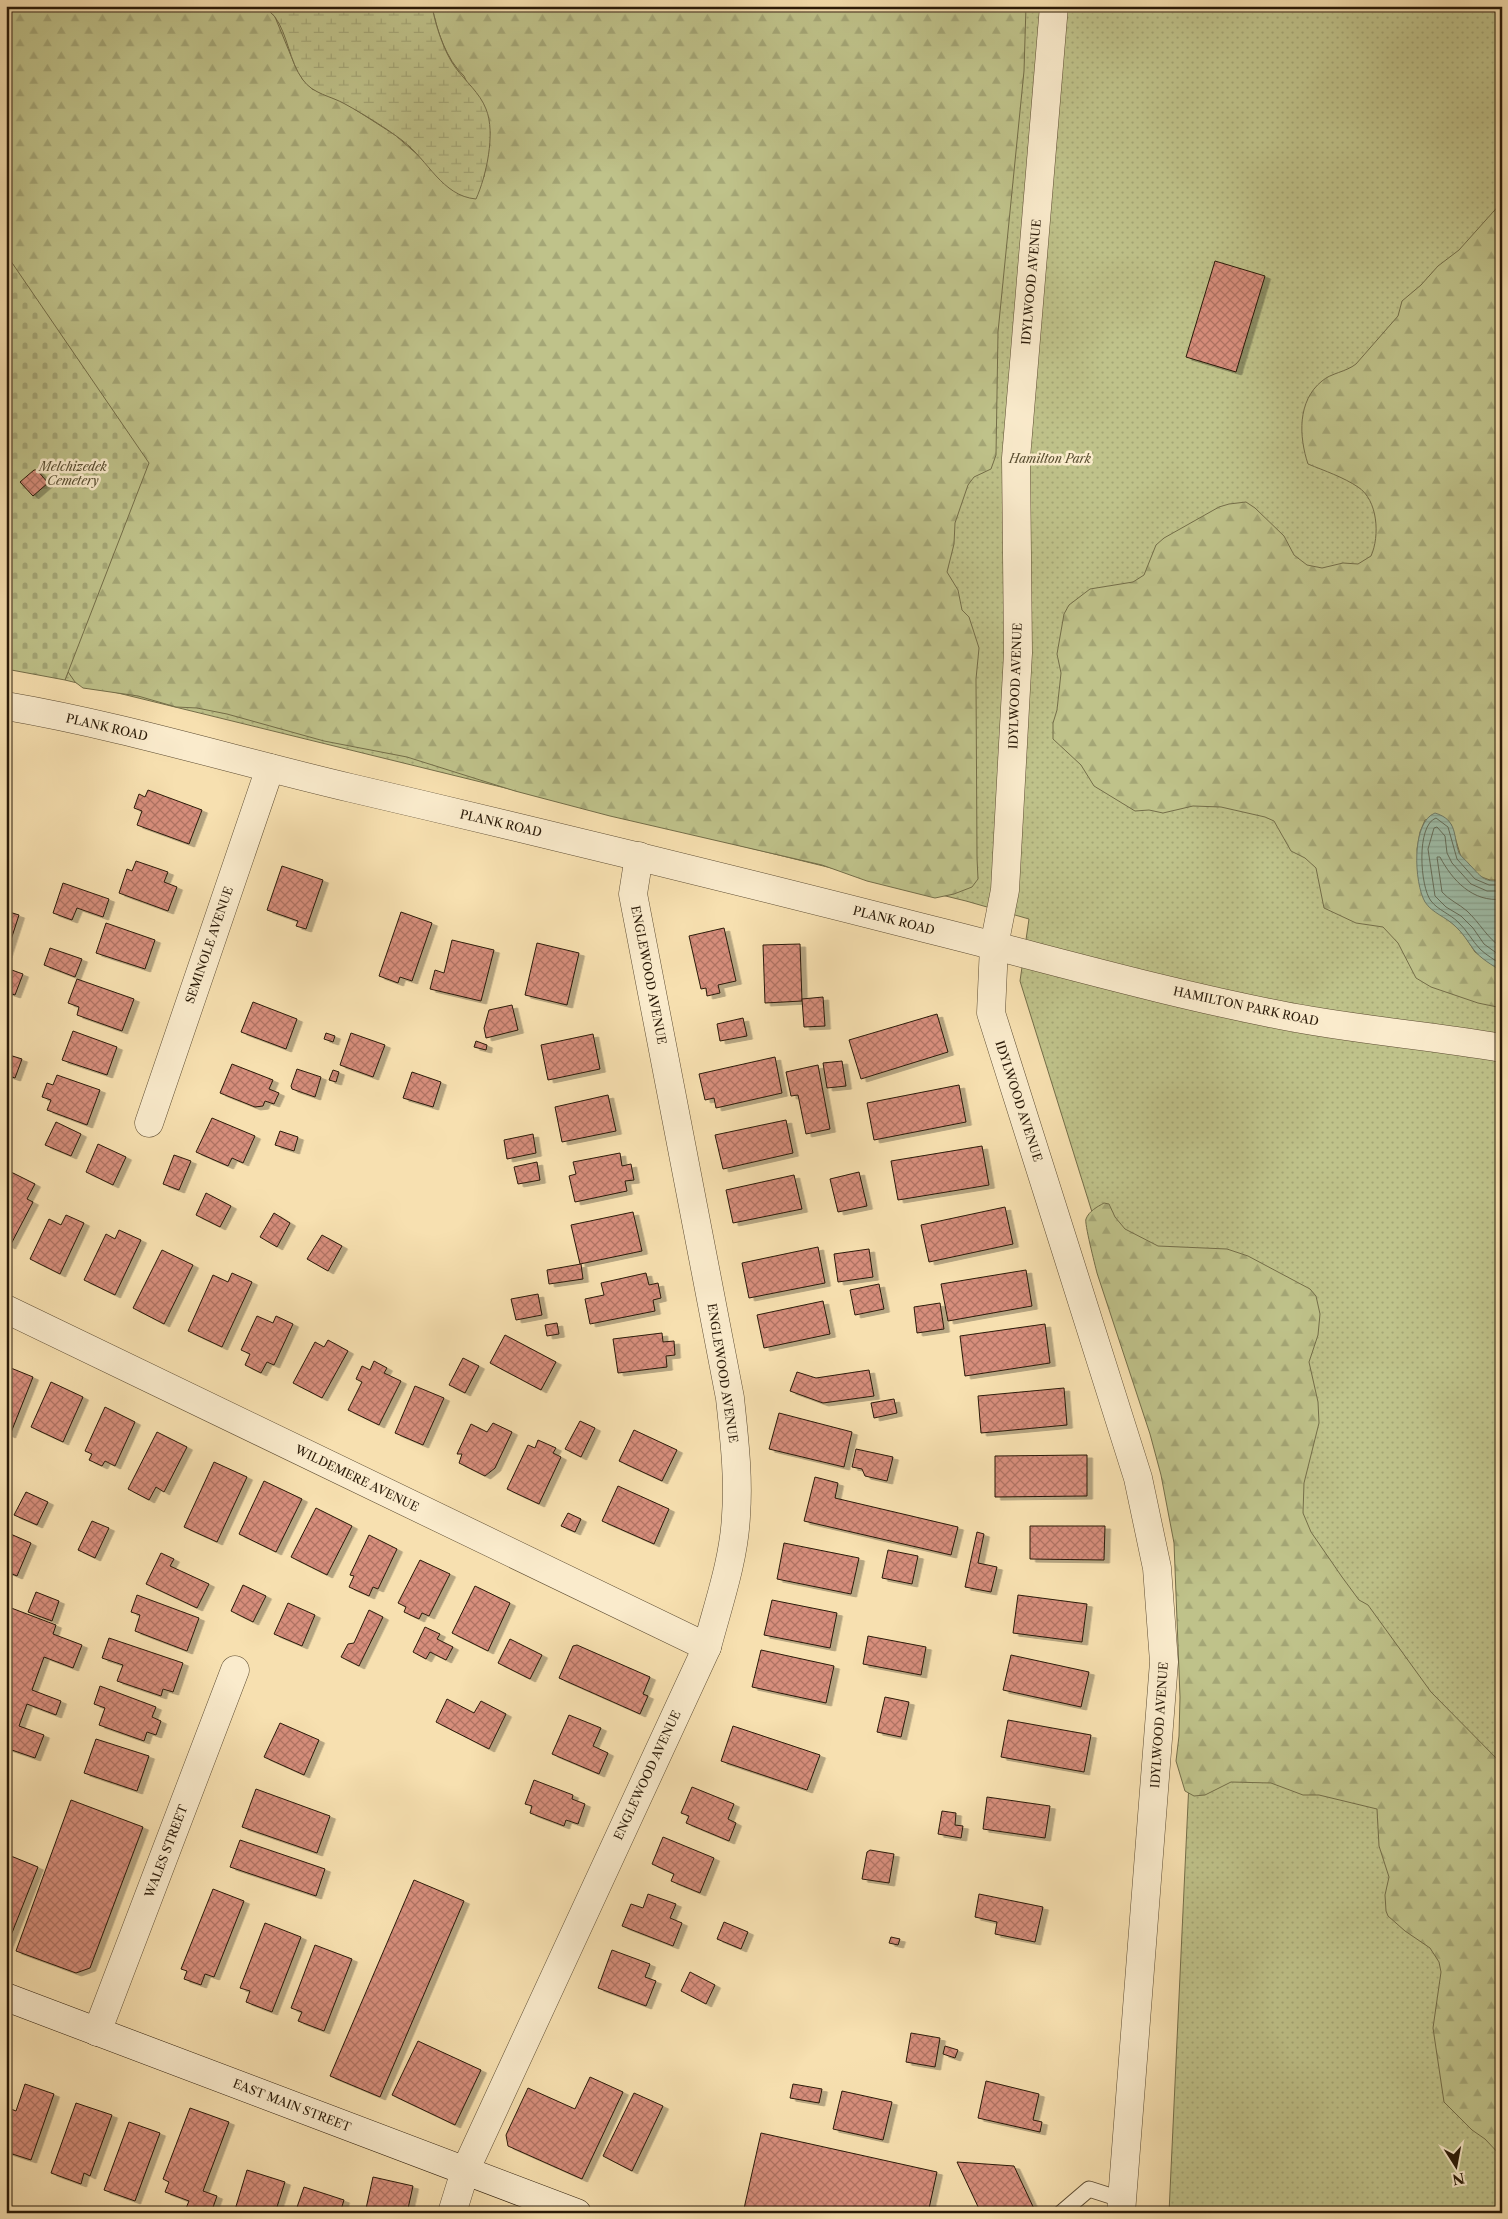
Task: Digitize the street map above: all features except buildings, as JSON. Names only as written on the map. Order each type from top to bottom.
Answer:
[{"type":"street","name":"IDYLWOOD AVENUE","points":[[1054,6],[1016,458],[1018,654],[1005,890],[994,946],[991,1013],[1138,1478],[1157,1568],[1164,1662],[1116,2201],[1139,2213]]},
{"type":"street","name":"PLANK ROAD","points":[[6,706],[87,722],[638,856],[994,946]]},
{"type":"street","name":"SEMINOLE AVENUE","points":[[149,1123],[270,768]]},
{"type":"street","name":"ENGLEWOOD AVENUE","points":[[452,2213],[465,2171],[707,1647],[728,1567],[736,1518],[737,1455],[730,1398],[633,894],[638,856]]},
{"type":"street","name":"HAMILTON PARK ROAD","points":[[994,946],[1280,1015],[1502,1048]]},
{"type":"street","name":"WILDEMERE AVENUE","points":[[6,1309],[707,1647]]},
{"type":"street","name":"WALES STREET","points":[[97,2032],[235,1670]]},
{"type":"street","name":"EAST MAIN STREET","points":[[6,1997],[577,2213]]},
{"type":"lane","points":[[1061,2213],[1089,2189],[1116,2201]]},
{"type":"green space","name":"Hamilton Park","points":[[6,6],[1502,6],[1502,2213],[1169,2213],[1194,1674],[1194,1610],[1144,1379],[1020,981],[1029,919],[966,901],[65,680],[149,463]]},
{"type":"green space","points":[[6,6],[264,6],[275,17],[296,68],[303,80],[312,89],[345,103],[395,135],[427,163],[484,177],[490,132],[464,76],[447,53],[432,6],[1026,6],[1024,71],[998,332],[996,455],[991,469],[974,477],[968,485],[955,523],[954,544],[947,572],[958,590],[962,610],[969,617],[979,648],[976,679],[978,879],[972,887],[954,894],[935,898],[867,881],[822,865],[610,816],[515,791],[407,757],[324,741],[227,714],[197,708],[176,707],[138,696],[83,688],[75,682],[64,666],[6,269]]},
{"type":"green space","points":[[264,6],[432,6],[447,54],[480,98],[489,119],[489,155],[476,199],[464,196],[445,184],[412,149],[390,131],[353,108],[317,92],[307,85],[298,73],[279,24]]},
{"type":"green space","points":[[1502,202],[1502,880],[1490,880],[1479,876],[1461,857],[1451,824],[1442,816],[1425,820],[1420,832],[1417,849],[1419,876],[1425,901],[1464,935],[1475,952],[1502,971],[1502,1008],[1478,1003],[1431,987],[1416,978],[1398,943],[1383,927],[1356,923],[1324,908],[1316,868],[1305,858],[1291,851],[1274,821],[1265,817],[1221,807],[1193,806],[1163,813],[1149,810],[1135,811],[1094,786],[1081,765],[1053,739],[1053,723],[1057,710],[1061,673],[1057,654],[1064,614],[1069,605],[1090,589],[1133,582],[1144,575],[1156,545],[1164,538],[1219,507],[1246,502],[1255,508],[1284,536],[1294,555],[1307,565],[1322,568],[1343,563],[1358,564],[1371,556],[1376,539],[1376,529],[1370,500],[1358,487],[1346,480],[1308,464],[1302,431],[1304,409],[1314,389],[1326,378],[1356,364],[1398,316],[1402,301],[1421,285],[1438,266],[1459,250]]},
{"type":"green space","name":"Melchizedek Cemetery","points":[[6,254],[149,463],[65,680],[6,669]]},
{"type":"green space","points":[[1104,1203],[1109,1204],[1115,1217],[1125,1229],[1158,1246],[1227,1249],[1248,1256],[1310,1289],[1316,1296],[1320,1314],[1318,1335],[1309,1362],[1318,1402],[1319,1423],[1304,1483],[1303,1513],[1311,1532],[1342,1577],[1359,1600],[1368,1605],[1431,1692],[1502,1764],[1502,2157],[1444,2102],[1433,2028],[1441,1972],[1439,1962],[1430,1948],[1405,1931],[1388,1916],[1385,1895],[1389,1877],[1379,1846],[1377,1809],[1319,1795],[1303,1795],[1271,1783],[1231,1782],[1205,1795],[1194,1796],[1185,1791],[1176,1761],[1180,1697],[1174,1543],[1161,1475],[1150,1434],[1097,1273],[1088,1235],[1087,1216]]},
{"type":"water","points":[[1435,813],[1448,820],[1451,824],[1459,853],[1476,872],[1487,880],[1502,880],[1502,971],[1480,956],[1458,929],[1431,909],[1421,893],[1417,868],[1418,840],[1427,819]]}]
